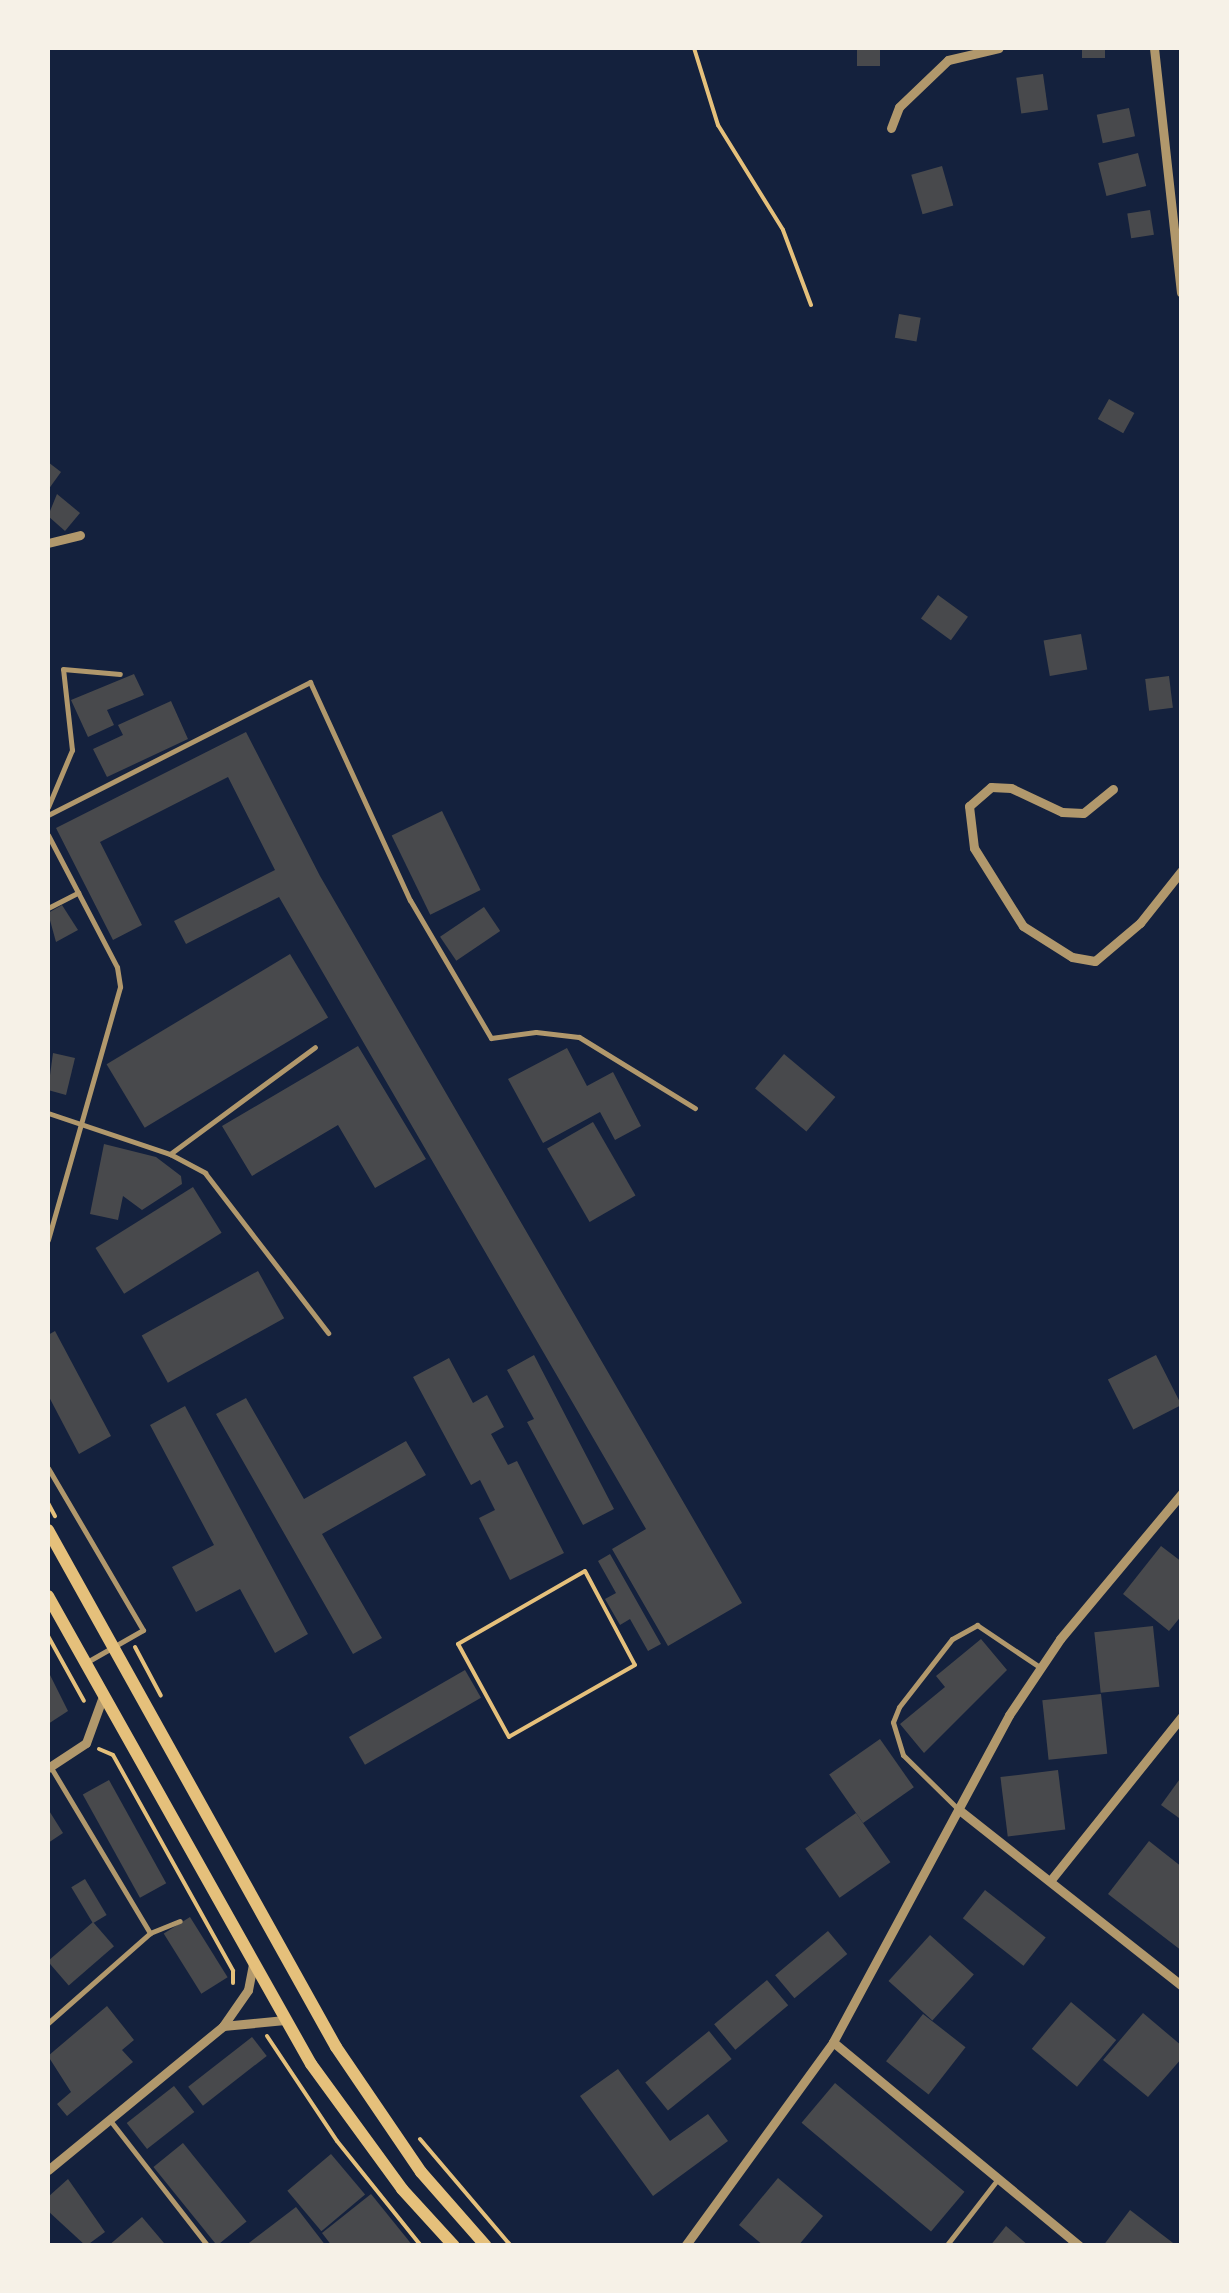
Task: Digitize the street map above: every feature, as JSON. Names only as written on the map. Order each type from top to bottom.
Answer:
[{"type":"main road","points":[[52,1525],[112,1647],[370,2102],[486,2246]]},
{"type":"main road","points":[[48,1596],[102,1699],[285,2020],[348,2120],[454,2246]]},
{"type":"street","points":[[891,128],[899,107],[948,60],[999,48]]},
{"type":"street","points":[[1154,48],[1180,293]]},
{"type":"street","points":[[48,543],[80,535]]},
{"type":"street","points":[[1113,788],[1083,812],[1062,812],[1011,788],[992,787],[969,806],[974,848],[1023,926],[1072,957],[1095,961],[1140,924],[1182,870]]},
{"type":"street","points":[[682,2246],[833,2042],[958,1809],[1041,1668],[1182,1494]]},
{"type":"street","points":[[49,1767],[86,1743],[102,1699]]},
{"type":"street","points":[[1050,1882],[1182,1716]]},
{"type":"street","points":[[958,1809],[1182,1986]]},
{"type":"street","points":[[48,2170],[223,2026],[236,2010],[252,1965]]},
{"type":"street","points":[[223,2026],[285,2020]]},
{"type":"street","points":[[833,2042],[1080,2246]]},
{"type":"lane","points":[[48,807],[72,750],[63,669],[120,674]]},
{"type":"lane","points":[[48,815],[310,682],[410,900],[492,1038],[536,1032],[579,1037],[695,1108]]},
{"type":"lane","points":[[48,835],[118,966],[120,987],[48,1240]]},
{"type":"lane","points":[[48,908],[78,893]]},
{"type":"lane","points":[[170,1154],[315,1047]]},
{"type":"lane","points":[[48,1113],[170,1154],[206,1173],[328,1333]]},
{"type":"lane","points":[[48,1468],[143,1630],[85,1663]]},
{"type":"lane","points":[[958,1809],[903,1755],[893,1722],[899,1707],[952,1638],[978,1626],[1041,1668]]},
{"type":"lane","points":[[49,1767],[150,1933]]},
{"type":"lane","points":[[48,2022],[150,1933],[180,1921]]},
{"type":"lane","points":[[109,2119],[208,2246]]},
{"type":"lane","points":[[946,2246],[998,2178]]},
{"type":"path","points":[[694,48],[718,125],[783,230],[810,305]]},
{"type":"path","points":[[48,1503],[52,1525]]},
{"type":"path","points":[[585,1571],[635,1665],[508,1737],[458,1644],[585,1571]]},
{"type":"path","points":[[48,1636],[86,1705]]},
{"type":"path","points":[[127,1639],[165,1708]]},
{"type":"path","points":[[86,1743],[113,1754],[233,1971],[236,2010]]},
{"type":"path","points":[[243,2022],[275,2044],[336,2141],[422,2246]]},
{"type":"path","points":[[408,2128],[510,2246]]},
{"type":"building","points":[[857,48],[880,48],[880,66],[857,66]]},
{"type":"building","points":[[1082,48],[1105,48],[1105,58],[1082,58]]},
{"type":"building","points":[[1043,74],[1048,110],[1021,113],[1016,78]]},
{"type":"building","points":[[1129,108],[1135,136],[1103,143],[1097,115]]},
{"type":"building","points":[[1138,153],[1146,186],[1106,196],[1098,163]]},
{"type":"building","points":[[942,166],[953,205],[923,214],[911,175]]},
{"type":"building","points":[[1150,210],[1154,235],[1131,238],[1127,214]]},
{"type":"building","points":[[899,314],[921,318],[916,341],[895,338]]},
{"type":"building","points":[[1109,399],[1134,413],[1123,433],[1098,419]]},
{"type":"building","points":[[48,462],[61,472],[48,490]]},
{"type":"building","points":[[57,494],[80,513],[65,531],[48,516]]},
{"type":"building","points":[[938,595],[968,617],[951,640],[921,618]]},
{"type":"building","points":[[1081,634],[1087,669],[1050,676],[1044,641]]},
{"type":"building","points":[[134,674],[144,695],[107,710],[114,725],[88,737],[71,700]]},
{"type":"building","points":[[1169,676],[1173,708],[1149,711],[1145,679]]},
{"type":"building","points":[[171,701],[188,739],[107,777],[93,749],[123,735],[118,725]]},
{"type":"building","points":[[246,732],[320,876],[742,1603],[668,1646],[612,1549],[646,1529],[279,897],[186,944],[174,921],[275,870],[228,777],[100,842],[142,925],[113,940],[56,828]]},
{"type":"building","points":[[442,811],[481,890],[430,915],[392,836]]},
{"type":"building","points":[[62,905],[78,930],[56,942],[48,913]]},
{"type":"building","points":[[484,907],[500,931],[456,961],[440,937]]},
{"type":"building","points":[[290,954],[328,1017],[145,1128],[107,1064]]},
{"type":"building","points":[[358,1046],[426,1159],[375,1188],[338,1125],[252,1176],[222,1126]]},
{"type":"building","points":[[567,1048],[587,1086],[613,1072],[641,1126],[615,1140],[600,1112],[543,1143],[508,1079]]},
{"type":"building","points":[[53,1053],[75,1058],[66,1095],[48,1090]]},
{"type":"building","points":[[784,1054],[835,1097],[806,1132],[755,1088]]},
{"type":"building","points":[[593,1122],[636,1196],[590,1222],[547,1148]]},
{"type":"building","points":[[104,1144],[156,1157],[181,1176],[182,1184],[142,1210],[123,1196],[118,1220],[90,1214]]},
{"type":"building","points":[[193,1187],[222,1233],[124,1294],[95,1248]]},
{"type":"building","points":[[258,1271],[284,1318],[168,1383],[142,1335]]},
{"type":"building","points":[[55,1331],[111,1436],[79,1454],[48,1395],[48,1335]]},
{"type":"building","points":[[534,1355],[614,1509],[583,1525],[527,1422],[534,1419],[507,1370]]},
{"type":"building","points":[[1156,1355],[1181,1405],[1133,1429],[1108,1380]]},
{"type":"building","points":[[449,1358],[473,1403],[487,1395],[504,1427],[491,1434],[508,1465],[517,1461],[564,1553],[510,1580],[479,1518],[495,1510],[480,1480],[471,1485],[413,1377]]},
{"type":"building","points":[[246,1398],[304,1499],[406,1441],[426,1475],[322,1534],[382,1638],[353,1654],[216,1414]]},
{"type":"building","points":[[185,1406],[308,1634],[275,1653],[240,1589],[196,1612],[172,1567],[214,1545],[150,1425]]},
{"type":"building","points":[[1161,1546],[1182,1562],[1182,1615],[1169,1631],[1123,1594]]},
{"type":"building","points":[[610,1554],[661,1644],[648,1651],[630,1619],[620,1625],[605,1599],[616,1593],[598,1561]]},
{"type":"building","points":[[1153,1626],[1159,1687],[1101,1693],[1094,1632]]},
{"type":"building","points":[[981,1639],[1007,1670],[924,1753],[900,1724],[945,1687],[936,1676]]},
{"type":"building","points":[[465,1670],[481,1698],[365,1765],[349,1737]]},
{"type":"building","points":[[48,1671],[68,1711],[48,1724]]},
{"type":"building","points":[[1101,1694],[1107,1754],[1049,1760],[1042,1700]]},
{"type":"building","points":[[880,1739],[914,1787],[863,1823],[829,1775]]},
{"type":"building","points":[[1058,1770],[1065,1830],[1008,1837],[1000,1777]]},
{"type":"building","points":[[1182,1776],[1182,1815],[1179,1818],[1161,1805]]},
{"type":"building","points":[[109,1780],[166,1883],[140,1898],[83,1795]]},
{"type":"building","points":[[48,1809],[63,1833],[48,1843]]},
{"type":"building","points":[[856,1813],[890,1862],[840,1898],[805,1849]]},
{"type":"building","points":[[1149,1841],[1182,1867],[1182,1951],[1108,1894]]},
{"type":"building","points":[[85,1879],[107,1915],[93,1923],[71,1887]]},
{"type":"building","points":[[985,1890],[1046,1937],[1024,1966],[963,1918]]},
{"type":"building","points":[[190,1917],[228,1977],[201,1994],[164,1933]]},
{"type":"building","points":[[93,1922],[114,1946],[69,1986],[48,1961]]},
{"type":"building","points":[[828,1931],[847,1954],[794,1998],[775,1975]]},
{"type":"building","points":[[930,1935],[974,1974],[932,2021],[889,1981]]},
{"type":"building","points":[[767,1980],[788,2005],[735,2050],[714,2024]]},
{"type":"building","points":[[1071,2002],[1116,2040],[1077,2087],[1032,2049]]},
{"type":"building","points":[[107,2006],[134,2040],[122,2050],[133,2062],[67,2116],[57,2104],[71,2092],[48,2056]]},
{"type":"building","points":[[1143,2013],[1182,2046],[1182,2058],[1148,2097],[1103,2060]]},
{"type":"building","points":[[923,2014],[966,2047],[929,2095],[886,2061]]},
{"type":"building","points":[[709,2031],[732,2059],[668,2111],[645,2083]]},
{"type":"building","points":[[252,2037],[267,2056],[203,2106],[188,2087]]},
{"type":"building","points":[[618,2069],[670,2141],[708,2114],[728,2141],[653,2196],[580,2096]]},
{"type":"building","points":[[835,2083],[964,2192],[931,2231],[802,2123]]},
{"type":"building","points":[[174,2086],[194,2112],[147,2149],[127,2123]]},
{"type":"building","points":[[183,2143],[247,2221],[217,2245],[153,2167]]},
{"type":"building","points":[[331,2154],[365,2195],[321,2231],[287,2191]]},
{"type":"building","points":[[778,2178],[823,2216],[798,2246],[764,2246],[739,2225]]},
{"type":"building","points":[[68,2179],[105,2232],[86,2246],[48,2211],[48,2197]]},
{"type":"building","points":[[371,2194],[413,2246],[332,2246],[322,2233]]},
{"type":"building","points":[[296,2207],[326,2246],[245,2246]]},
{"type":"building","points":[[1130,2210],[1177,2246],[1103,2246]]},
{"type":"building","points":[[142,2217],[164,2243],[108,2246]]},
{"type":"building","points":[[1006,2226],[1029,2246],[990,2246]]}]
